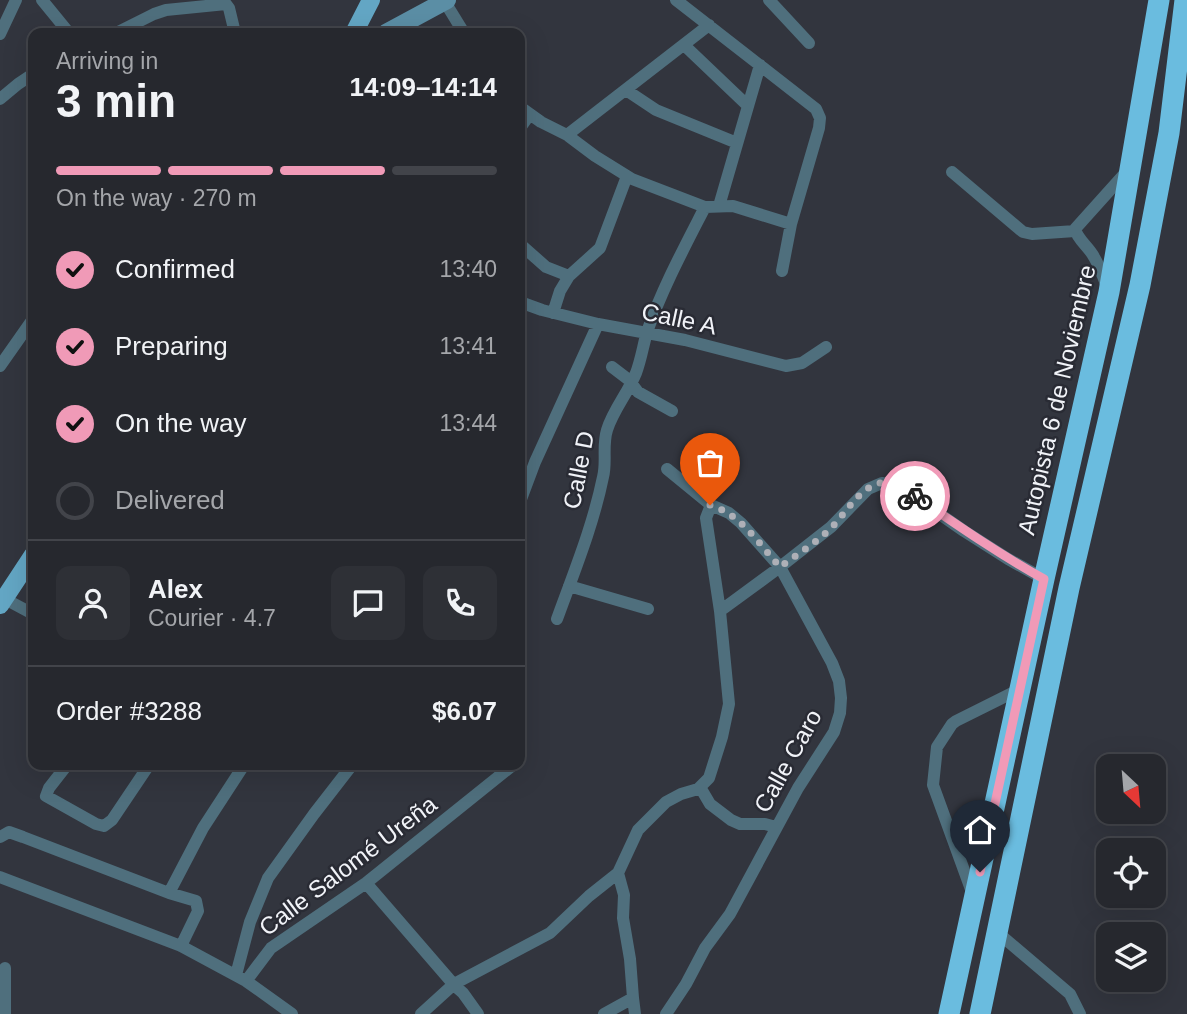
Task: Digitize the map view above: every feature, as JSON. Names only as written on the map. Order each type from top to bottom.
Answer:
[{"type":"highway","name":"Autopista 6 de Noviembre","points":[[949,1014],[1110,292],[1159,0]]},
{"type":"highway","points":[[980,1014],[1069,588],[1140,285],[1168,132],[1185,0]]},
{"type":"main road","points":[[357,28],[371,0]]},
{"type":"main road","points":[[395,28],[446,1]]},
{"type":"main road","points":[[2,602],[28,563]]},
{"type":"street","points":[[0,34],[16,0]]},
{"type":"street","points":[[676,0],[816,109],[820,118],[791,225],[782,271]]},
{"type":"street","points":[[769,0],[810,43]]},
{"type":"street","points":[[446,1],[461,28]]},
{"type":"street","points":[[49,2],[66,28]]},
{"type":"street","points":[[126,28],[166,10],[226,4],[233,28]]},
{"type":"street","points":[[567,135],[709,25]]},
{"type":"street","points":[[684,45],[748,106]]},
{"type":"street","points":[[719,206],[760,65]]},
{"type":"street","points":[[0,99],[28,77]]},
{"type":"street","points":[[626,90],[656,110],[737,143]]},
{"type":"street","points":[[525,110],[627,176],[705,207],[733,205],[791,225]]},
{"type":"street","points":[[952,172],[1023,232],[1032,234],[1075,231],[1131,167]]},
{"type":"street","points":[[553,313],[560,290],[569,276],[600,248],[627,176]]},
{"type":"street","name":"Calle D","points":[[557,619],[586,538],[603,477],[606,433],[611,419],[631,384],[673,270],[705,207]]},
{"type":"street","points":[[1075,231],[1087,245],[1110,292]]},
{"type":"street","points":[[525,248],[546,267],[569,276]]},
{"type":"street","name":"Calle A","points":[[525,304],[598,324],[685,340],[786,366],[803,363],[826,347]]},
{"type":"street","points":[[525,489],[598,324]]},
{"type":"street","points":[[0,366],[28,326]]},
{"type":"street","points":[[612,367],[629,380],[638,392],[672,411]]},
{"type":"street","name":"Calle Caro","points":[[666,1014],[705,948],[730,914],[798,788],[834,732],[841,698],[839,681],[832,663],[780,567],[741,523],[729,513],[710,505],[667,470]]},
{"type":"street","points":[[720,611],[831,527],[867,489],[888,482],[898,485],[964,531],[1044,579]]},
{"type":"street","points":[[421,1014],[454,984],[550,933],[618,873],[638,830],[666,802],[700,788],[710,776],[729,706],[720,611],[706,518],[710,505]]},
{"type":"street","points":[[569,586],[648,609]]},
{"type":"street","points":[[2,602],[28,612]]},
{"type":"street","points":[[974,898],[933,785],[937,747],[956,721],[1020,689]]},
{"type":"street","points":[[62,770],[46,796],[96,824],[104,825],[112,820],[146,770]]},
{"type":"street","points":[[169,893],[203,828],[241,770]]},
{"type":"street","points":[[241,978],[250,922],[268,878],[348,770]]},
{"type":"street","name":"Calle Salomé Ureña","points":[[241,978],[271,948],[366,883],[507,770]]},
{"type":"street","points":[[700,788],[712,807],[731,820],[740,824],[776,827]]},
{"type":"street","points":[[0,837],[9,832],[169,893],[197,901],[198,911],[181,946]]},
{"type":"street","points":[[618,873],[624,895],[624,918],[635,1014]]},
{"type":"street","points":[[0,877],[181,946],[241,978],[292,1014]]},
{"type":"street","points":[[366,883],[463,993],[478,1014]]},
{"type":"street","points":[[997,932],[1070,994],[1080,1014]]},
{"type":"street","points":[[5,968],[5,1014]]},
{"type":"street","points":[[604,1014],[633,998]]},
{"type":"way so far","points":[[710,505],[729,513],[741,523],[780,567],[831,527],[867,489],[888,482],[915,496]]},
{"type":"route","points":[[915,496],[964,531],[1044,579],[980,872]]}]
